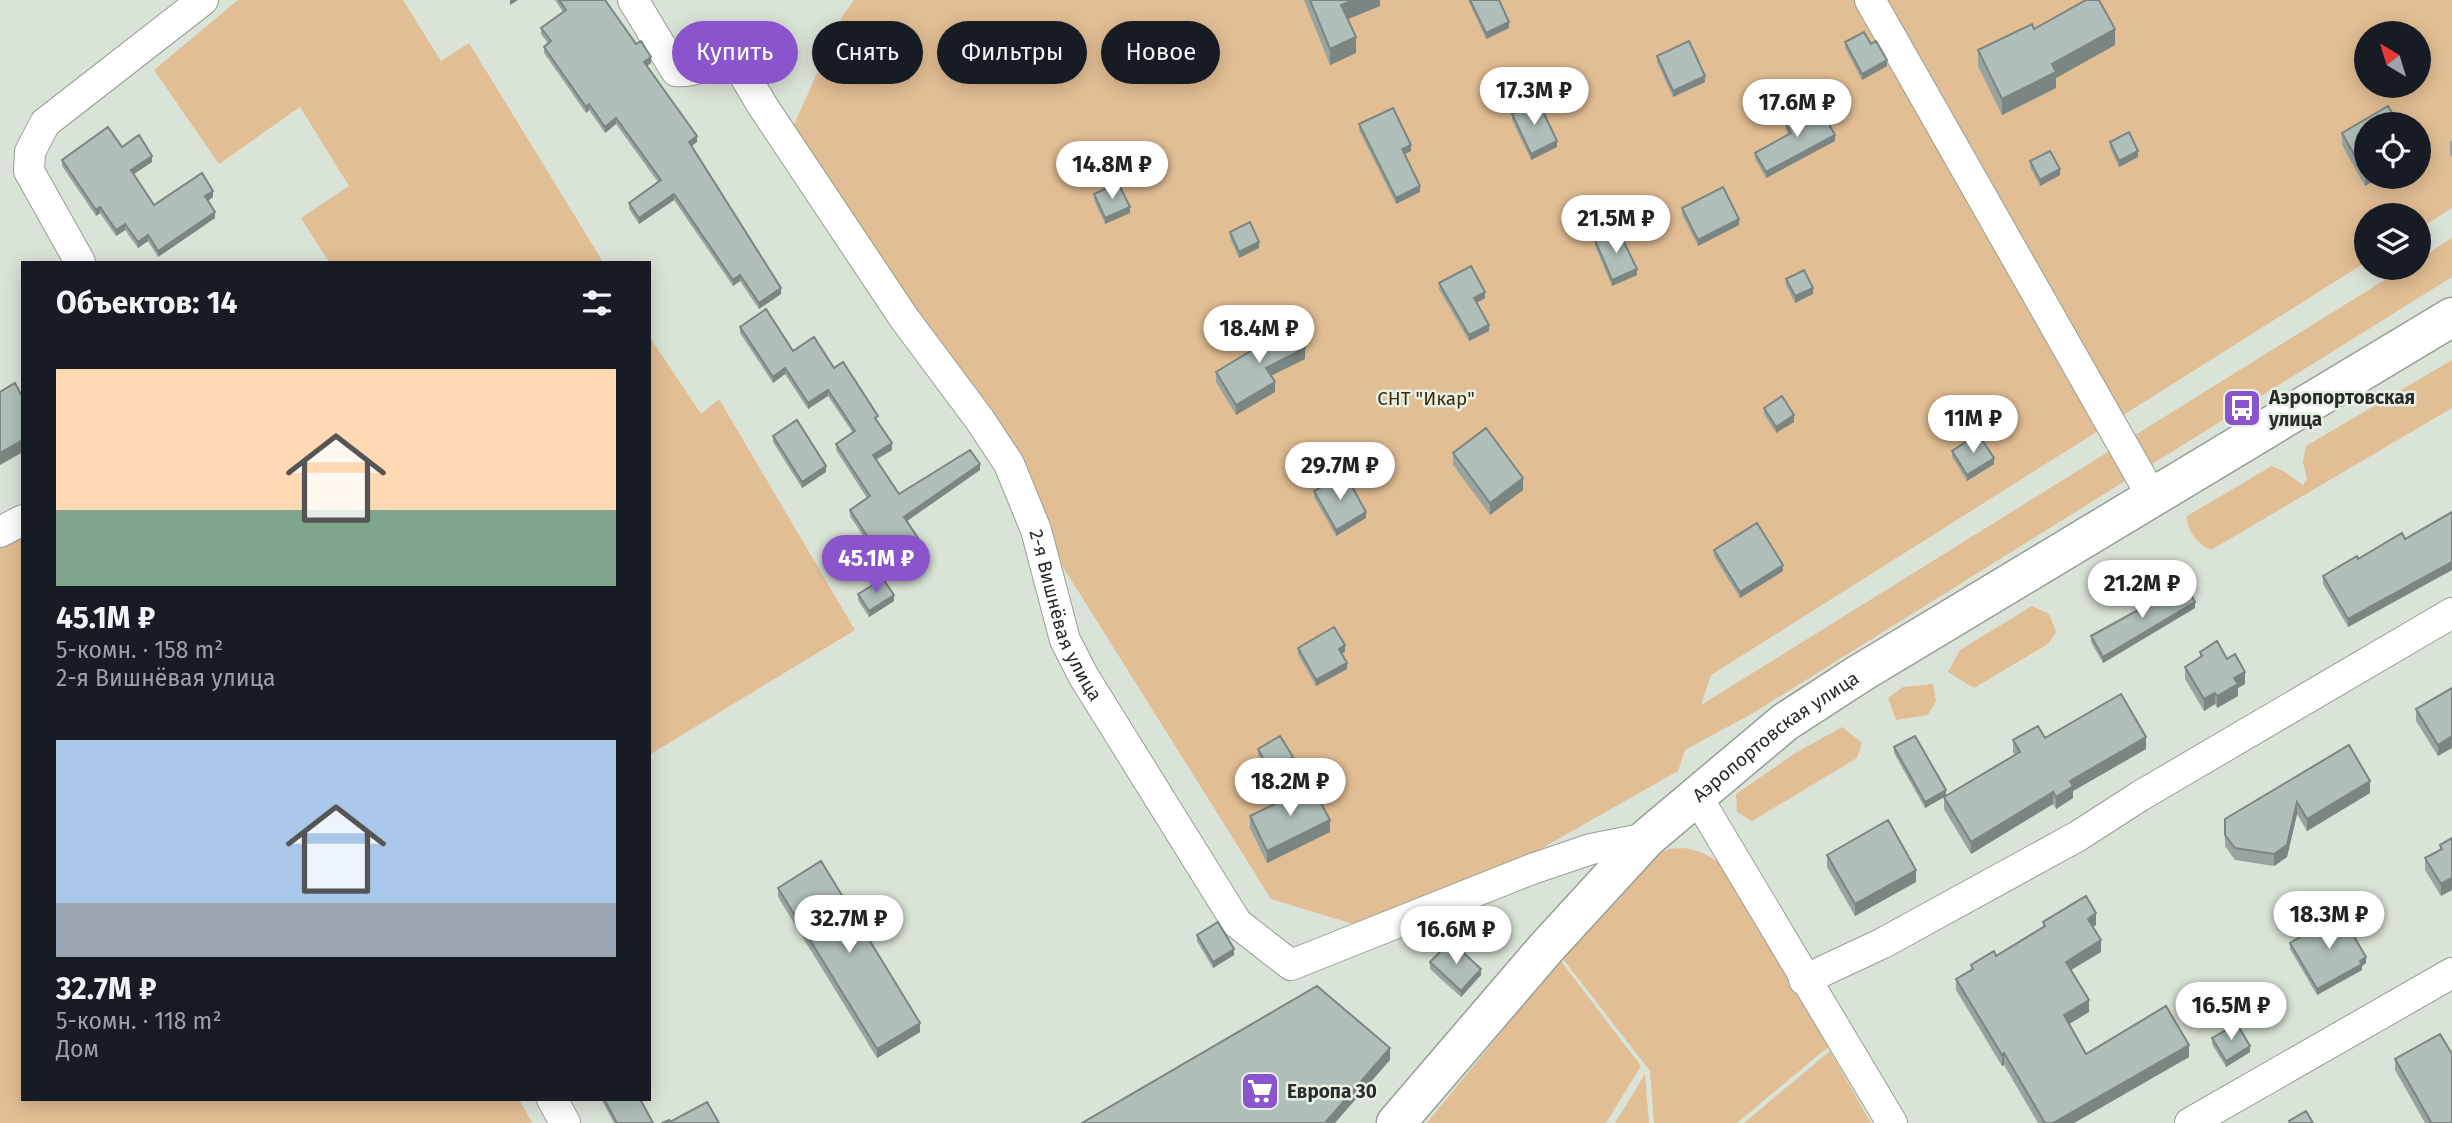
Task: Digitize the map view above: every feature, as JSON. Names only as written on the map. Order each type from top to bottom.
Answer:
[{"type":"street","points":[[79,261],[29,172],[30,152],[45,122],[203,0]]},
{"type":"street","name":"2-я Вишнёвая улица","points":[[633,0],[676,71],[689,72],[702,68],[730,51],[762,105],[904,318],[980,420],[1009,464],[1036,530],[1065,640],[1084,677],[1237,923],[1291,965],[1532,869],[1591,849],[1647,838]]},
{"type":"street","points":[[1870,0],[2153,498]]},
{"type":"street","name":"Аэропортовская улица","points":[[1396,1123],[1547,947],[1647,838],[1796,715],[1871,667],[2452,317]]},
{"type":"street","points":[[0,532],[21,521]]},
{"type":"street","points":[[1804,980],[1883,943],[2078,836],[2140,796],[2452,613]]},
{"type":"street","points":[[1696,795],[1804,980],[1892,1123]]},
{"type":"street","points":[[2190,1123],[2452,973]]},
{"type":"street","points":[[553,1101],[565,1123]]},
{"type":"green space","points":[[238,0],[403,0],[441,61],[469,43],[602,261],[328,261],[301,218],[349,186],[300,107],[219,164],[154,70]]},
{"type":"green space","name":"СНТ \"Икар\"","points":[[854,0],[2452,0],[2452,208],[2431,221],[2431,203],[2354,203],[2354,270],[1711,675],[1701,705],[2385,280],[2431,280],[2431,251],[2452,238],[2452,277],[1753,713],[1685,750],[1678,771],[1528,856],[1353,924],[1271,899],[1033,519],[794,125],[812,84],[923,84],[923,21],[840,21]]},
{"type":"green space","points":[[651,339],[701,414],[719,399],[855,630],[651,754]]},
{"type":"green space","points":[[2452,360],[2452,408],[2211,550],[2194,537],[2187,516],[2272,466],[2303,485],[2307,479],[2303,462],[2306,446]]},
{"type":"green space","points":[[21,532],[21,1101],[520,1101],[532,1123],[0,1123],[0,544]]},
{"type":"green space","points":[[2032,606],[2049,614],[2056,632],[2048,644],[1974,688],[1948,672],[1960,650]]},
{"type":"green space","points":[[1933,684],[1936,701],[1928,715],[1896,720],[1888,698],[1903,687]]},
{"type":"green space","points":[[1842,727],[1862,743],[1857,758],[1752,821],[1737,812],[1736,794],[1794,754]]},
{"type":"green space","points":[[1684,848],[1713,858],[1735,880],[1828,1047],[1737,1123],[1654,1123],[1650,1071],[1563,959],[1634,875],[1655,855],[1669,849]]},
{"type":"green space","points":[[1560,960],[1641,1066],[1606,1123],[1427,1123]]},
{"type":"green space","points":[[1830,1051],[1871,1123],[1744,1123]]},
{"type":"green space","points":[[1645,1074],[1649,1123],[1615,1123]]},
{"type":"building","points":[[559,0],[605,0],[636,44],[641,41],[651,57],[644,62],[697,136],[689,142],[781,288],[759,303],[740,275],[733,280],[674,194],[639,218],[629,203],[661,180],[616,118],[605,127],[589,104],[586,107],[544,47],[551,41],[541,28],[566,10]]},
{"type":"building","points":[[1310,0],[1354,0],[1341,5],[1356,37],[1330,49]]},
{"type":"building","points":[[1470,0],[1499,0],[1509,22],[1486,33]]},
{"type":"building","points":[[2086,0],[2099,0],[2115,29],[2052,64],[2056,72],[2002,99],[1978,50],[2032,24],[2034,29]]},
{"type":"building","points":[[1864,32],[1871,44],[1876,41],[1887,60],[1862,74],[1845,42]]},
{"type":"building","points":[[1689,41],[1705,76],[1673,91],[1657,56]]},
{"type":"building","points":[[1538,101],[1557,141],[1531,154],[1512,114]]},
{"type":"building","points":[[1819,106],[1835,135],[1766,172],[1755,153],[1791,133],[1786,124]]},
{"type":"building","points":[[2388,106],[2392,112],[2378,112]]},
{"type":"building","points":[[1393,108],[1411,145],[1402,149],[1420,186],[1396,198],[1359,124]]},
{"type":"building","points":[[2354,126],[2354,154],[2342,133]]},
{"type":"building","points":[[108,127],[122,147],[139,135],[152,156],[131,170],[154,205],[202,173],[213,191],[205,196],[215,212],[158,251],[148,235],[138,242],[125,224],[116,230],[100,207],[96,210],[62,160]]},
{"type":"building","points":[[2129,132],[2138,151],[2119,161],[2110,142]]},
{"type":"building","points":[[2050,151],[2060,169],[2040,180],[2030,161]]},
{"type":"building","points":[[1118,183],[1130,207],[1105,218],[1094,194]]},
{"type":"building","points":[[1723,187],[1739,219],[1698,240],[1682,208]]},
{"type":"building","points":[[1250,222],[1259,242],[1239,252],[1230,232]]},
{"type":"building","points":[[1618,230],[1637,269],[1612,280],[1595,240]]},
{"type":"building","points":[[1471,266],[1485,292],[1474,298],[1489,325],[1469,335],[1439,283]]},
{"type":"building","points":[[1804,270],[1813,288],[1795,296],[1786,279]]},
{"type":"building","points":[[766,309],[793,351],[814,337],[834,368],[843,362],[892,443],[873,455],[899,494],[970,450],[980,464],[904,517],[920,541],[885,563],[850,510],[870,496],[836,444],[855,431],[828,390],[808,403],[785,368],[773,377],[740,327]]},
{"type":"building","points":[[1293,324],[1305,348],[1266,368],[1275,382],[1236,405],[1216,372]]},
{"type":"building","points":[[15,383],[21,394],[21,441],[0,453],[0,392]]},
{"type":"building","points":[[1782,396],[1794,415],[1776,427],[1764,408]]},
{"type":"building","points":[[797,420],[826,466],[802,482],[773,436]]},
{"type":"building","points":[[1486,428],[1523,478],[1490,503],[1453,453]]},
{"type":"building","points":[[1978,434],[1994,458],[1967,475],[1952,451]]},
{"type":"building","points":[[1345,474],[1366,512],[1336,530],[1314,491]]},
{"type":"building","points":[[2452,512],[2452,562],[2348,619],[2323,576],[2402,533],[2405,539]]},
{"type":"building","points":[[1757,523],[1783,565],[1740,592],[1714,550]]},
{"type":"building","points":[[883,579],[894,595],[869,611],[858,594]]},
{"type":"building","points":[[2185,584],[2195,602],[2103,657],[2091,636]]},
{"type":"building","points":[[1334,627],[1345,645],[1339,649],[1347,663],[1316,680],[1298,648]]},
{"type":"building","points":[[2217,641],[2227,659],[2235,654],[2245,672],[2234,678],[2238,684],[2217,696],[2215,693],[2204,699],[2185,667],[2202,656],[2200,652]]},
{"type":"building","points":[[2452,688],[2452,736],[2438,745],[2416,709]]},
{"type":"building","points":[[2121,694],[2146,737],[2070,781],[2073,786],[2056,797],[2053,792],[1971,842],[1944,797],[2020,752],[2013,740],[2038,726],[2045,738]]},
{"type":"building","points":[[1280,736],[1293,757],[1270,770],[1258,749]]},
{"type":"building","points":[[1915,736],[1946,790],[1925,802],[1894,747]]},
{"type":"building","points":[[2349,745],[2370,781],[2307,819],[2297,802],[2287,845],[2274,854],[2235,848],[2225,835],[2225,819]]},
{"type":"building","points":[[1312,786],[1330,820],[1267,851],[1250,816]]},
{"type":"building","points":[[1888,820],[1916,870],[1855,904],[1827,855]]},
{"type":"building","points":[[2452,838],[2452,878],[2441,884],[2425,858],[2442,849],[2440,845]]},
{"type":"building","points":[[821,861],[920,1023],[877,1049],[778,888]]},
{"type":"building","points":[[2086,896],[2096,913],[2088,919],[2101,940],[2066,962],[2089,1000],[2064,1015],[2086,1054],[2166,1006],[2189,1045],[2053,1123],[2045,1123],[1956,979],[1973,969],[1971,965],[1994,951],[1996,956],[2045,926],[2043,922]]},
{"type":"building","points":[[2340,913],[2366,957],[2360,961],[2362,964],[2317,989],[2290,943]]},
{"type":"building","points":[[1218,922],[1234,949],[1213,962],[1197,935]]},
{"type":"building","points":[[1451,941],[1481,969],[1461,991],[1430,962]]},
{"type":"building","name":"Европа 30","points":[[1317,986],[1390,1048],[1325,1123],[1082,1123]]},
{"type":"building","points":[[2237,1024],[2250,1046],[2226,1061],[2212,1038]]},
{"type":"building","points":[[2440,1034],[2452,1054],[2452,1123],[2429,1123],[2431,1122],[2395,1059]]},
{"type":"building","points":[[605,1101],[641,1101],[653,1123],[617,1123]]},
{"type":"building","points":[[707,1102],[719,1123],[662,1123],[669,1120],[670,1122]]},
{"type":"building","points":[[2306,1111],[2313,1123],[2290,1123],[2289,1121]]},
{"type":"place","name":"Аэропортовская улица","points":[[2242,408]]},
{"type":"place","name":"Европа 30","points":[[1260,1091]]}]
